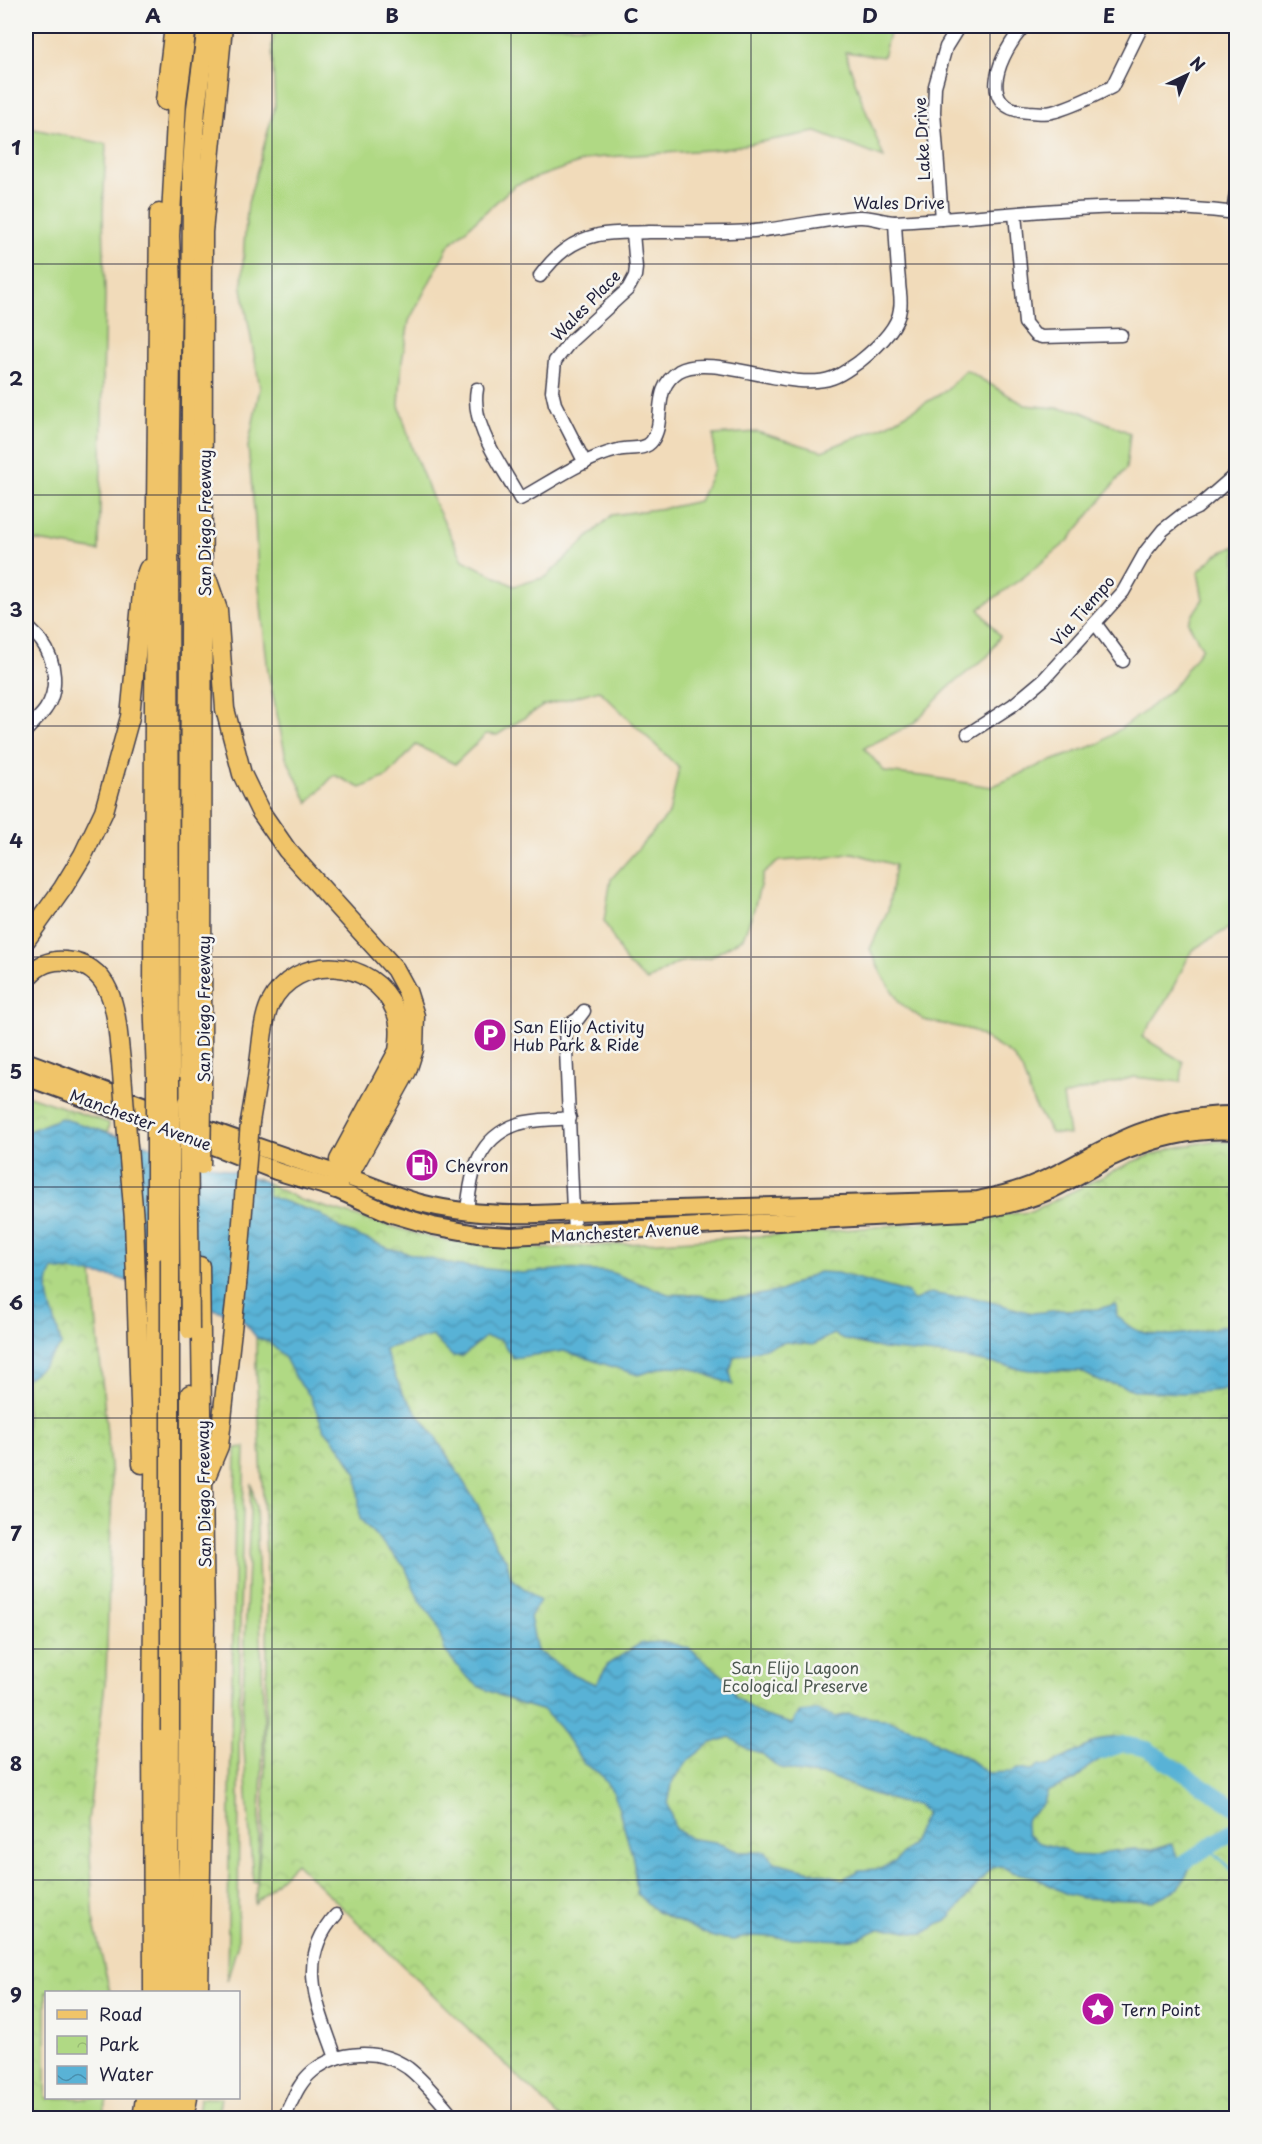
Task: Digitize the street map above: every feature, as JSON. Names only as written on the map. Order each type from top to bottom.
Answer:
[{"type":"highway","points":[[167,1991],[170,1730],[163,1076],[153,995],[158,240],[162,140],[174,26]]},
{"type":"highway","points":[[153,1991],[152,1726],[163,1076],[172,286],[170,236],[177,101],[187,26]]},
{"type":"highway","points":[[195,1104],[192,167],[196,108],[207,26]]},
{"type":"highway","name":"San Diego Freeway","points":[[199,1991],[204,1737],[203,1484],[196,1332],[200,1266],[195,1104],[203,567],[202,232],[223,26]]},
{"type":"highway","points":[[26,940],[83,855],[104,811],[130,717],[143,583],[155,550]]},
{"type":"highway","points":[[203,567],[218,610],[225,709],[242,774],[260,811],[286,850],[395,969],[407,992],[415,1016],[414,1049],[407,1071],[355,1164],[338,1182]]},
{"type":"highway","points":[[26,979],[40,966],[58,960],[77,962],[97,974],[106,985],[115,1007],[134,1220],[152,1726]]},
{"type":"highway","points":[[203,1484],[219,1446],[231,1344],[249,1122],[265,1022],[270,1004],[281,989],[294,978],[312,969],[331,967],[350,969],[367,976],[382,988],[395,1009],[401,1031],[398,1051],[339,1160],[338,1182]]},
{"type":"highway","points":[[183,1991],[188,1854],[196,1332]]},
{"type":"highway","points":[[142,2118],[146,2099]]},
{"type":"highway","points":[[156,2118],[159,2099]]},
{"type":"highway","points":[[170,2118],[173,2099]]},
{"type":"highway","points":[[184,2118],[188,2099]]},
{"type":"main road","name":"Manchester Avenue","points":[[26,1061],[288,1158],[338,1182],[392,1214],[433,1226],[477,1234],[512,1236],[574,1234],[967,1212],[1007,1206],[1050,1190],[1114,1156],[1150,1142],[1192,1132],[1236,1131]]},
{"type":"main road","name":"Manchester Avenue","points":[[26,1077],[276,1171],[375,1189],[421,1203],[507,1215],[978,1200],[1015,1191],[1068,1168],[1137,1133],[1181,1119],[1218,1114],[1236,1115]]},
{"type":"street","name":"Lake Drive","points":[[942,219],[934,112],[935,86],[946,47],[959,26]]},
{"type":"street","points":[[1023,26],[1016,34],[995,76],[998,98],[1006,106],[1016,111],[1050,113],[1112,87],[1142,26]]},
{"type":"street","points":[[1235,213],[1236,193]]},
{"type":"street","name":"Wales Drive","points":[[540,276],[552,259],[563,249],[599,235],[754,231],[860,217],[895,222],[1095,207],[1161,207],[1235,213]]},
{"type":"street","points":[[1015,214],[1025,323],[1035,335],[1121,334]]},
{"type":"street","points":[[477,389],[476,411],[480,427],[520,499],[585,463],[618,450],[640,448],[651,443],[658,428],[659,402],[667,383],[680,370],[702,365],[808,382],[831,379],[869,354],[894,326],[900,309],[895,222]]},
{"type":"street","name":"Wales Place","points":[[585,463],[555,404],[552,391],[555,362],[571,341],[628,289],[635,276],[636,268],[633,233]]},
{"type":"street","name":"Via Tiempo","points":[[968,734],[1013,705],[1044,679],[1123,591],[1146,551],[1163,530],[1182,515],[1197,508],[1236,474]]},
{"type":"street","points":[[1095,623],[1123,661]]},
{"type":"street","points":[[26,625],[43,643],[50,657],[55,680],[54,692],[45,710],[26,730]]},
{"type":"street","points":[[574,1234],[565,1027],[578,1019],[584,1011]]},
{"type":"street","points":[[467,1211],[477,1160],[494,1137],[520,1123],[570,1118]]},
{"type":"street","points":[[336,1916],[328,1924],[315,1950],[311,1971],[315,1999],[336,2058]]},
{"type":"street","points":[[284,2118],[297,2091],[313,2072],[336,2058],[352,2054],[370,2054],[399,2063],[422,2081],[455,2118]]},
{"type":"green space","points":[[274,26],[891,26],[883,57],[845,52],[884,158],[816,132],[721,149],[593,158],[515,185],[449,245],[409,321],[402,361],[399,405],[413,451],[435,504],[463,560],[514,586],[546,577],[612,515],[699,501],[714,469],[714,435],[757,432],[822,451],[889,424],[944,392],[966,370],[1025,405],[1077,410],[1130,433],[1126,469],[1068,541],[979,609],[1000,636],[988,656],[951,685],[913,724],[864,748],[885,772],[991,787],[1038,766],[1100,743],[1173,688],[1202,648],[1188,622],[1203,599],[1198,572],[1216,555],[1236,546],[1236,924],[1192,950],[1167,999],[1142,1037],[1183,1062],[1181,1082],[1134,1077],[1063,1096],[1069,1135],[1051,1133],[1033,1102],[1022,1070],[1012,1055],[972,1030],[924,1020],[900,1003],[882,975],[870,949],[888,910],[895,865],[853,853],[824,858],[779,861],[763,874],[754,909],[743,938],[711,957],[677,963],[647,981],[627,964],[604,921],[611,879],[669,814],[679,768],[599,690],[543,706],[497,735],[486,734],[455,764],[416,745],[388,776],[361,788],[334,775],[308,803],[286,757],[268,672],[248,447],[260,388],[242,288],[244,244],[248,203],[275,106],[272,46]]},
{"type":"green space","points":[[29,128],[106,144],[103,212],[105,295],[99,551],[26,539],[26,188]]},
{"type":"green space","points":[[26,1095],[109,1123],[92,1273],[112,1488],[106,1676],[88,1821],[94,1924],[110,1991],[45,1991],[45,2099],[108,2099],[101,2118],[26,2118]]},
{"type":"green space","name":"San Elijo Lagoon Ecological Preserve","points":[[1212,1141],[1236,1142],[1236,2118],[561,2118],[296,1863],[255,1903],[264,1810],[268,1592],[256,1367],[257,1178],[300,1200],[439,1240],[543,1249],[812,1233],[1031,1212],[1132,1162],[1173,1148]]},
{"type":"green space","points":[[245,1447],[240,1611],[238,1943],[227,1981],[236,1448]]},
{"type":"green space","points":[[251,1483],[256,1507],[264,1724],[257,1881],[253,1882],[242,1719]]},
{"type":"green space","points":[[200,2099],[221,2099],[217,2118],[198,2118]]},
{"type":"water","points":[[61,1118],[266,1182],[268,1196],[320,1214],[341,1229],[388,1248],[454,1265],[522,1273],[566,1269],[610,1272],[668,1294],[699,1295],[720,1299],[781,1291],[818,1272],[837,1273],[908,1293],[913,1301],[930,1293],[954,1297],[968,1296],[1032,1313],[1098,1309],[1116,1304],[1117,1316],[1128,1325],[1156,1335],[1184,1334],[1236,1323],[1236,1389],[1184,1393],[1137,1391],[1101,1382],[1080,1371],[1029,1370],[945,1355],[883,1349],[846,1340],[833,1334],[813,1345],[786,1342],[734,1357],[730,1372],[733,1385],[688,1367],[668,1366],[638,1375],[564,1351],[513,1358],[501,1340],[485,1337],[463,1356],[452,1356],[432,1336],[384,1349],[402,1392],[436,1438],[478,1505],[495,1544],[507,1561],[511,1578],[540,1601],[530,1617],[537,1651],[572,1673],[596,1684],[608,1664],[641,1643],[667,1642],[690,1649],[729,1681],[736,1697],[762,1715],[792,1724],[799,1713],[815,1710],[836,1717],[848,1714],[887,1720],[925,1733],[938,1744],[966,1757],[988,1773],[1011,1772],[1018,1769],[1031,1771],[1039,1765],[1048,1766],[1101,1739],[1119,1737],[1123,1744],[1087,1768],[1075,1780],[1048,1791],[1042,1805],[1027,1819],[1027,1834],[1040,1843],[1063,1849],[1073,1855],[1095,1856],[1112,1851],[1153,1850],[1171,1844],[1180,1860],[1189,1857],[1194,1852],[1198,1853],[1179,1888],[1153,1901],[1082,1898],[1066,1894],[1035,1877],[1012,1872],[1001,1866],[991,1868],[950,1918],[923,1934],[896,1929],[879,1929],[859,1938],[844,1940],[752,1936],[733,1940],[713,1937],[657,1912],[637,1894],[633,1858],[614,1793],[599,1773],[584,1764],[560,1728],[544,1711],[517,1703],[478,1686],[465,1675],[445,1651],[436,1621],[420,1602],[405,1567],[360,1519],[357,1474],[342,1450],[324,1429],[310,1396],[296,1379],[285,1358],[269,1342],[257,1338],[241,1318],[115,1277],[53,1269],[49,1279],[49,1298],[61,1346],[41,1368],[26,1379],[26,1132]],"holes":[[[730,1737],[747,1749],[761,1753],[778,1767],[801,1773],[828,1776],[905,1804],[917,1804],[926,1813],[911,1845],[896,1861],[880,1869],[859,1870],[843,1879],[775,1862],[766,1852],[739,1852],[715,1842],[693,1839],[675,1829],[668,1804],[673,1780],[689,1760],[709,1744]]]},
{"type":"waterway","points":[[1101,1752],[1123,1744],[1147,1749],[1236,1808]]},
{"type":"waterway","points":[[1179,1866],[1236,1829]]},
{"type":"waterway","points":[[1208,1847],[1236,1875]]},
{"type":"place","name":"San Elijo Activity Hub Park & Ride","points":[[490,1035]]},
{"type":"place","name":"Chevron","points":[[422,1165]]},
{"type":"place","name":"Tern Point","points":[[1098,2009]]}]
